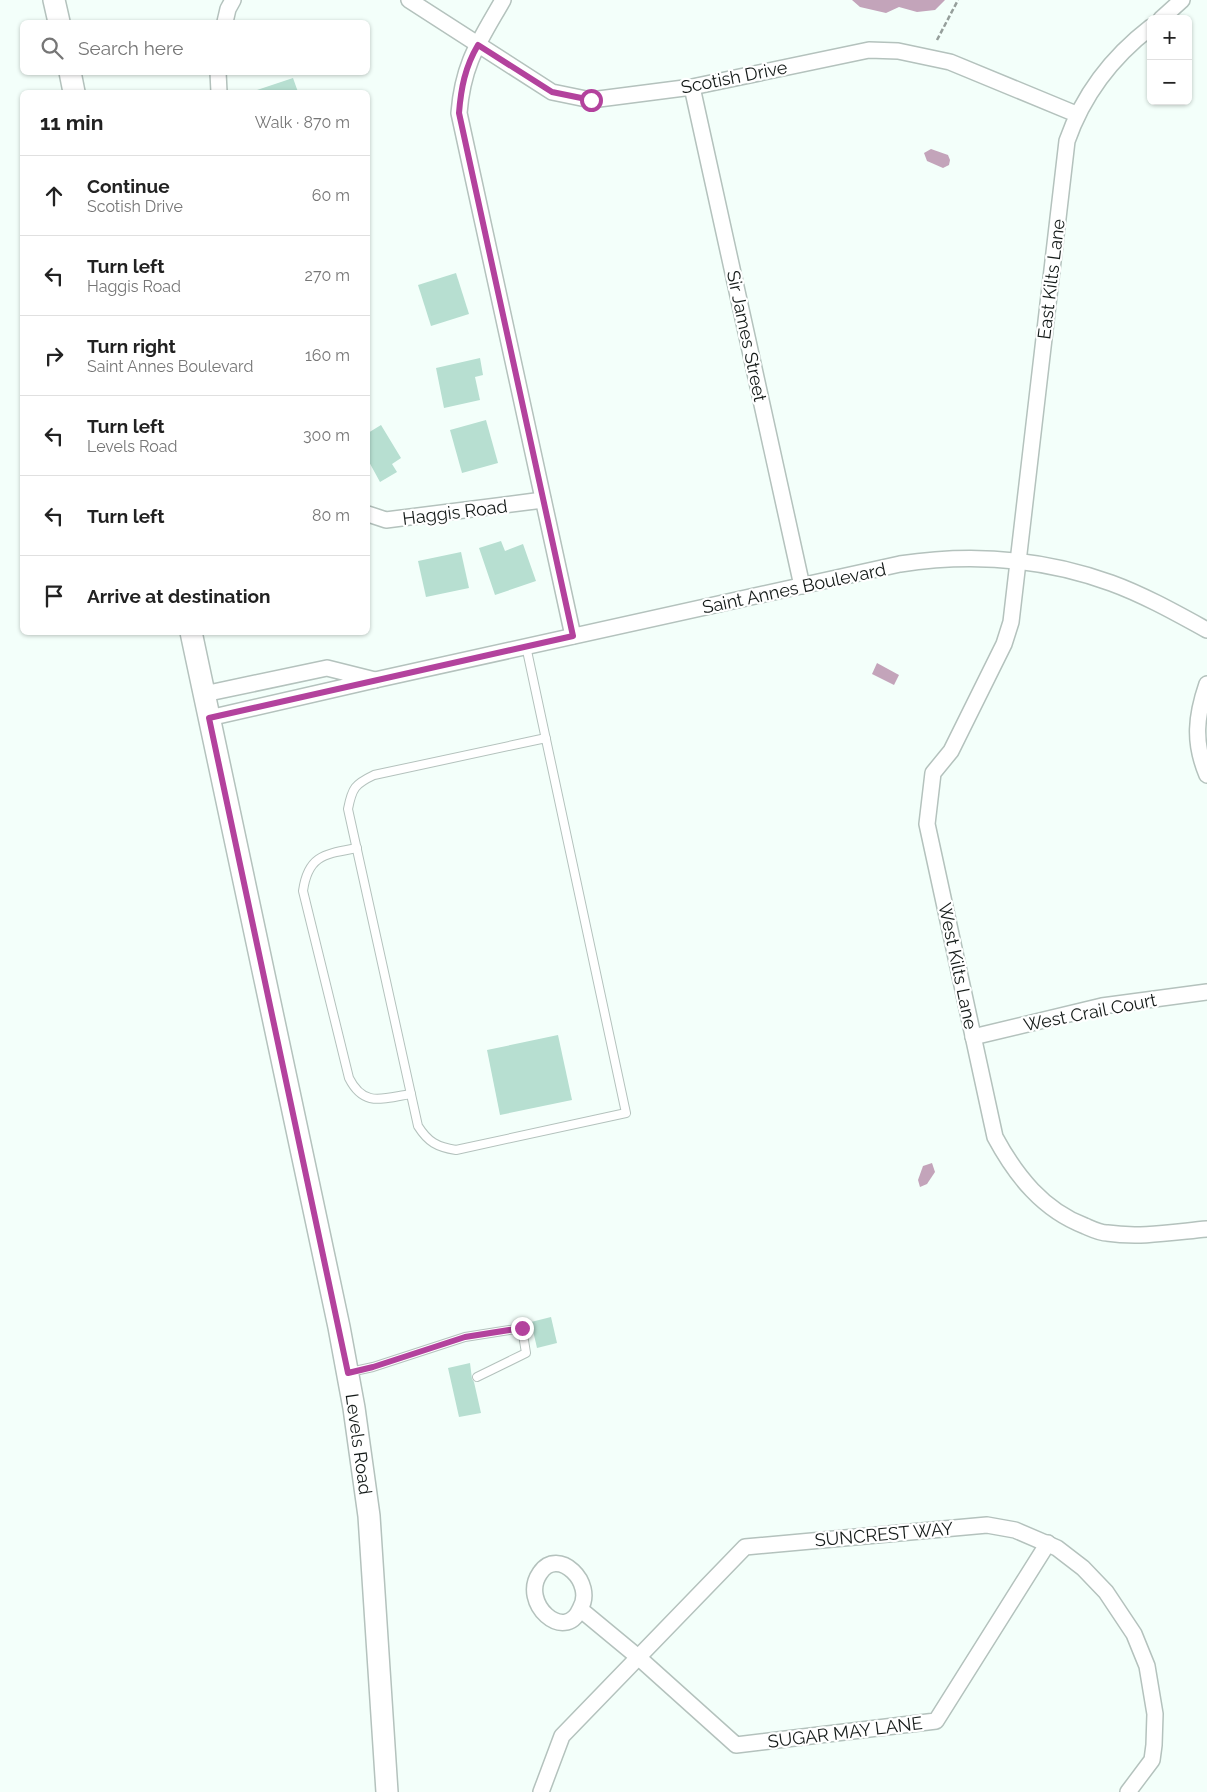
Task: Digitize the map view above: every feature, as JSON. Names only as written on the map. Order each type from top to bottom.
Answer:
[{"type":"main road","points":[[54,0],[59,20]]},
{"type":"main road","points":[[71,75],[74,90]]},
{"type":"main road","name":"Levels Road","points":[[192,635],[348,1373],[364,1477],[372,1549],[387,1792]]},
{"type":"street","points":[[225,20],[228,9],[233,0]]},
{"type":"street","name":"Scotish Drive","points":[[408,0],[552,92],[591,100],[692,86],[870,50],[898,51],[950,62],[1076,114]]},
{"type":"street","points":[[503,0],[469,60],[461,86],[459,113],[573,636]]},
{"type":"street","points":[[1165,15],[1182,0]]},
{"type":"street","name":"East Kilts Lane","points":[[1018,561],[1067,140],[1076,114],[1098,80],[1130,43],[1147,31]]},
{"type":"street","points":[[218,75],[219,90]]},
{"type":"street","name":"Sir James Street","points":[[692,86],[802,586]]},
{"type":"street","name":"Haggis Road","points":[[370,515],[386,520],[543,500]]},
{"type":"street","name":"Saint Annes Boulevard","points":[[209,718],[526,646],[931,560],[992,557],[1046,564],[1112,583],[1207,630]]},
{"type":"street","name":"West Kilts Lane","points":[[1018,561],[1011,622],[1004,644],[951,751],[933,773],[927,824],[995,1137],[1009,1163],[1028,1188],[1066,1219],[1106,1233],[1146,1235],[1207,1229]]},
{"type":"street","name":"Saint Annes Boulevard","points":[[204,694],[326,668],[375,680]]},
{"type":"street","points":[[1207,684],[1198,712],[1198,741],[1207,775]]},
{"type":"street","name":"West Crail Court","points":[[973,1037],[1102,1006],[1207,992]]},
{"type":"street","name":"SUNCREST WAY","points":[[540,1792],[562,1736],[745,1547],[972,1525],[1015,1530],[1048,1543],[1083,1568],[1106,1592],[1134,1634],[1146,1666],[1156,1714],[1152,1760],[1128,1792]]},
{"type":"street","name":"SUGAR MAY LANE","points":[[638,1657],[736,1745],[936,1721],[1048,1543]]},
{"type":"street","points":[[580,1609],[638,1657]]},
{"type":"lane","points":[[526,646],[546,738],[626,1113],[456,1150],[440,1148],[426,1139],[418,1126],[348,809],[351,792],[360,782],[374,776],[546,738]]},
{"type":"lane","points":[[357,848],[324,855],[313,862],[305,876],[304,891],[349,1078],[355,1090],[363,1096],[375,1099],[410,1094]]},
{"type":"lane","points":[[348,1373],[373,1367],[465,1337],[522,1328],[526,1353],[477,1377]]},
{"type":"path","points":[[937,40],[958,0]]},
{"type":"shaded area","points":[[852,0],[945,0],[935,10],[917,12],[899,7],[886,13],[860,7]]},
{"type":"shaded area","points":[[931,149],[948,155],[949,165],[943,168],[927,161],[924,153]]},
{"type":"shaded area","points":[[877,663],[899,675],[894,685],[872,674]]},
{"type":"shaded area","points":[[932,1163],[935,1172],[927,1184],[920,1187],[918,1180],[923,1166]]},
{"type":"building","points":[[293,78],[297,90],[257,90]]},
{"type":"building","points":[[456,273],[469,314],[431,326],[418,285]]},
{"type":"building","points":[[480,358],[483,375],[475,377],[480,400],[444,408],[436,368]]},
{"type":"building","points":[[486,420],[498,463],[462,473],[450,430]]},
{"type":"building","points":[[381,425],[401,458],[392,464],[397,472],[380,482],[370,464],[370,432]]},
{"type":"building","points":[[501,541],[505,551],[523,544],[536,581],[495,595],[479,548]]},
{"type":"building","points":[[461,552],[469,588],[426,597],[418,561]]},
{"type":"building","points":[[558,1035],[572,1100],[500,1115],[487,1050]]},
{"type":"building","points":[[551,1317],[557,1343],[537,1348],[531,1322]]},
{"type":"building","points":[[470,1363],[481,1413],[459,1417],[448,1368]]},
{"type":"route","points":[[522,1328],[465,1337],[373,1367],[348,1373],[209,718],[573,636],[459,113],[461,86],[469,60],[478,45],[552,92],[591,100]]}]
